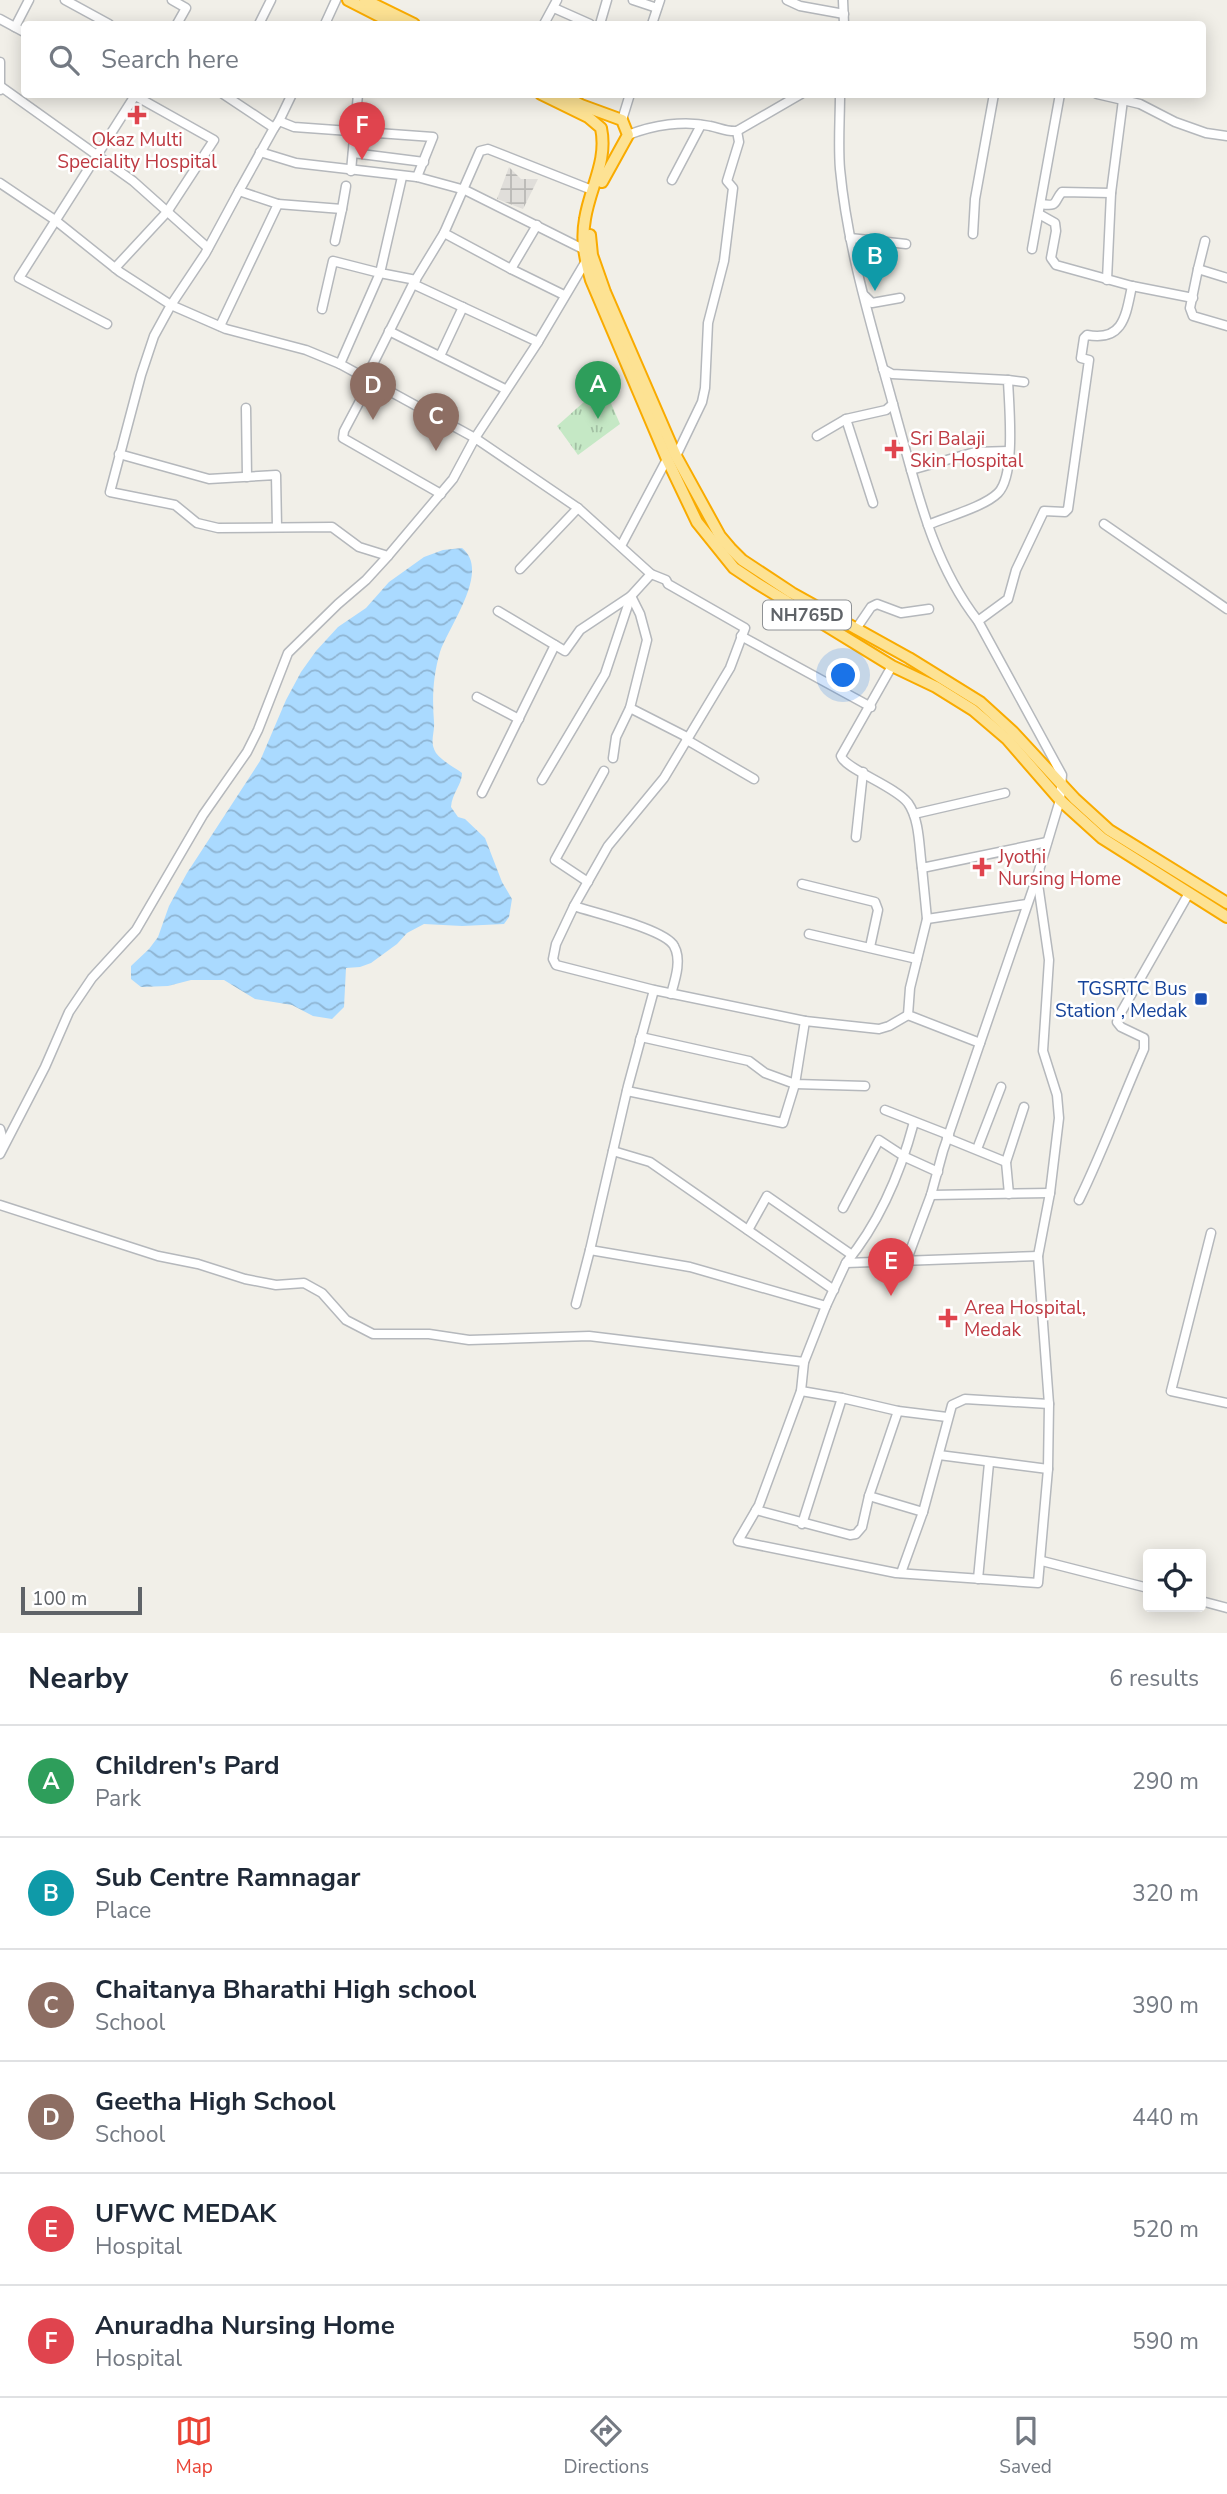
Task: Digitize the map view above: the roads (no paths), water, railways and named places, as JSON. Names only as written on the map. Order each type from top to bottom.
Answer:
[{"type":"highway","points":[[348,0],[388,21]]},
{"type":"highway","points":[[365,0],[408,21]]},
{"type":"highway","name":"NH765D","points":[[549,98],[588,117],[601,128],[604,141],[602,159],[585,220],[583,249],[591,279],[671,458],[720,536],[742,560],[792,593],[909,657],[980,702],[1109,830],[1227,903]]},
{"type":"highway","points":[[567,98],[622,120],[628,135]]},
{"type":"highway","name":"NH765D","points":[[628,135],[596,195],[591,228],[592,255],[698,522],[734,568],[892,666],[936,687],[973,710],[1007,739],[1060,800],[1102,838],[1227,917]]},
{"type":"street","points":[[15,27],[29,0]]},
{"type":"street","points":[[65,0],[104,21]]},
{"type":"street","points":[[172,0],[188,4],[179,21]]},
{"type":"street","points":[[260,21],[271,0]]},
{"type":"street","points":[[326,21],[336,0]]},
{"type":"street","points":[[601,21],[607,0]]},
{"type":"street","points":[[633,0],[659,4],[653,21]]},
{"type":"street","points":[[787,0],[800,6],[844,14]]},
{"type":"street","points":[[843,0],[844,21]]},
{"type":"street","points":[[546,21],[556,4],[585,21]]},
{"type":"street","points":[[0,19],[21,30]]},
{"type":"street","points":[[0,62],[0,88],[133,181],[208,248]]},
{"type":"street","points":[[107,324],[19,278],[132,98]]},
{"type":"street","points":[[115,268],[167,212],[214,140],[139,98]]},
{"type":"street","points":[[230,98],[277,125],[433,137],[417,177]]},
{"type":"street","points":[[290,98],[208,248],[171,304],[154,336],[110,492],[175,505],[197,523],[218,528],[332,527],[359,547],[387,556]]},
{"type":"street","points":[[351,171],[358,98]]},
{"type":"street","points":[[622,120],[628,98]]},
{"type":"street","points":[[628,135],[648,127],[670,124],[708,125],[729,132],[737,131],[794,98]]},
{"type":"street","points":[[840,98],[840,167],[850,238],[883,369],[928,525],[942,564],[964,603],[978,621],[1060,769],[1062,785],[1037,877],[948,1137],[931,1195],[905,1262]]},
{"type":"street","points":[[973,234],[975,199],[993,98]]},
{"type":"street","points":[[1032,249],[1059,98]]},
{"type":"street","points":[[1114,98],[1140,104],[1175,122],[1206,133],[1227,136]]},
{"type":"street","points":[[1107,280],[1111,193],[1123,100]]},
{"type":"street","points":[[673,180],[701,125]]},
{"type":"street","points":[[621,546],[702,402],[708,323],[728,237],[733,188],[727,181],[738,146],[737,131]]},
{"type":"street","points":[[441,494],[343,438],[388,331],[444,233],[480,151],[488,149],[592,190]]},
{"type":"street","points":[[260,152],[296,163],[417,177],[465,190],[583,249]]},
{"type":"street","points":[[353,153],[424,162]]},
{"type":"street","points":[[340,364],[380,273],[402,177]]},
{"type":"street","points":[[0,183],[55,220],[115,268],[171,304],[220,326],[306,350],[340,364],[475,438],[578,508],[651,574],[666,580],[668,584],[744,628],[730,668],[687,740],[661,782],[608,846],[574,906],[556,943],[553,959],[556,965],[671,994],[805,1021],[878,1029],[908,1015]]},
{"type":"street","points":[[335,241],[346,186]]},
{"type":"street","points":[[239,191],[278,204],[342,209]]},
{"type":"street","points":[[1041,204],[1051,206],[1057,202],[1062,192],[1111,193]]},
{"type":"street","points":[[220,326],[278,204]]},
{"type":"street","points":[[1039,215],[1055,223],[1051,258],[1053,262],[1107,280],[1193,298]]},
{"type":"street","points":[[511,270],[537,225]]},
{"type":"street","points":[[444,233],[511,270],[564,295]]},
{"type":"street","points":[[850,238],[906,244]]},
{"type":"street","points":[[1205,241],[1191,308],[1193,316],[1227,327]]},
{"type":"street","points":[[321,309],[333,261],[414,282],[538,342]]},
{"type":"street","points":[[0,1154],[46,1066],[69,1012],[92,978],[136,930],[204,815],[247,752],[288,653],[366,580],[453,479],[475,438],[538,342],[586,261]]},
{"type":"street","points":[[1198,270],[1227,278]]},
{"type":"street","points":[[978,621],[1008,599],[1016,570],[1044,511],[1065,512],[1068,509],[1090,360],[1081,358],[1084,338],[1087,335],[1107,336],[1116,331],[1125,317],[1132,286]]},
{"type":"street","points":[[865,296],[872,303],[900,298]]},
{"type":"street","points":[[440,356],[463,307]]},
{"type":"street","points":[[388,331],[505,389]]},
{"type":"street","points":[[883,369],[892,374],[1024,382]]},
{"type":"street","points":[[928,525],[998,494],[1006,481],[1009,451],[1008,380]]},
{"type":"street","points":[[817,436],[846,419],[886,410],[893,404]]},
{"type":"street","points":[[246,408],[247,477]]},
{"type":"street","points":[[846,419],[873,503]]},
{"type":"street","points":[[911,470],[975,452],[1009,451]]},
{"type":"street","points":[[119,454],[209,479],[276,475],[277,527]]},
{"type":"street","points":[[520,569],[578,508]]},
{"type":"street","points":[[1104,524],[1227,610]]},
{"type":"street","points":[[498,611],[565,651],[580,631],[631,596],[651,574]]},
{"type":"street","points":[[613,758],[616,737],[630,708],[648,640],[631,596]]},
{"type":"street","points":[[542,780],[605,674],[631,596]]},
{"type":"street","points":[[856,629],[871,607],[877,604],[901,613],[929,609]]},
{"type":"street","points":[[741,636],[871,706]]},
{"type":"street","points":[[482,793],[555,645]]},
{"type":"street","points":[[892,666],[841,756],[847,764],[899,794],[914,814],[927,919],[910,988],[908,1015]]},
{"type":"street","points":[[477,697],[519,719]]},
{"type":"street","points":[[630,708],[685,736],[687,740],[754,779]]},
{"type":"street","points":[[588,882],[555,860],[604,771]]},
{"type":"street","points":[[856,837],[863,772]]},
{"type":"street","points":[[914,814],[1005,793]]},
{"type":"street","points":[[922,867],[1047,842]]},
{"type":"street","points":[[914,1122],[905,1157],[874,1220],[846,1263],[826,1306],[804,1362],[801,1391],[756,1510],[738,1541],[901,1573],[1038,1583],[1048,1469],[1049,1404],[1038,1256],[1050,1193],[1059,1106],[1043,1051],[1049,960],[1037,877]]},
{"type":"street","points":[[802,884],[876,902],[878,910],[870,947]]},
{"type":"street","points":[[1079,1200],[1144,1049],[1144,1038],[1121,1027],[1117,1022],[1121,1009],[1189,892]]},
{"type":"street","points":[[927,919],[1027,904]]},
{"type":"street","points":[[574,906],[650,929],[671,941],[676,948],[677,959],[677,972],[671,994]]},
{"type":"street","points":[[809,934],[917,959]]},
{"type":"street","points":[[576,1304],[654,990]]},
{"type":"street","points":[[908,1015],[980,1043]]},
{"type":"street","points":[[627,1091],[783,1123],[794,1084],[805,1021]]},
{"type":"street","points":[[640,1040],[641,1037],[749,1061],[765,1073],[794,1084],[865,1086]]},
{"type":"street","points":[[977,1149],[1002,1087]]},
{"type":"street","points":[[1009,1194],[1006,1162],[1024,1107]]},
{"type":"street","points":[[885,1110],[1006,1162]]},
{"type":"street","points":[[0,1129],[3,1140],[0,1142]]},
{"type":"street","points":[[843,1208],[879,1140],[905,1157],[938,1172]]},
{"type":"street","points":[[613,1151],[650,1162],[834,1290]]},
{"type":"street","points":[[931,1195],[1050,1193]]},
{"type":"street","points":[[748,1230],[767,1196],[852,1255]]},
{"type":"street","points":[[0,1205],[158,1256],[198,1264],[245,1279],[276,1285],[304,1283],[322,1293],[346,1320],[373,1334],[429,1334],[469,1340],[589,1336],[804,1362]]},
{"type":"street","points":[[1211,1233],[1171,1391],[1227,1402]]},
{"type":"street","points":[[590,1250],[690,1267],[826,1306]]},
{"type":"street","points":[[846,1263],[1038,1256]]},
{"type":"street","points":[[801,1391],[898,1411],[947,1417]]},
{"type":"street","points":[[802,1524],[842,1398]]},
{"type":"street","points":[[901,1573],[923,1511],[952,1405],[965,1399],[1049,1404]]},
{"type":"street","points":[[756,1510],[802,1524],[849,1535],[856,1534],[862,1527],[869,1496],[898,1411]]},
{"type":"street","points":[[939,1455],[1048,1469]]},
{"type":"street","points":[[978,1578],[989,1463]]},
{"type":"street","points":[[869,1496],[923,1511]]},
{"type":"street","points":[[1042,1561],[1143,1587]]},
{"type":"street","points":[[1206,1602],[1227,1608]]},
{"type":"water","points":[[462,548],[470,558],[470,584],[440,652],[434,687],[433,745],[439,756],[462,773],[451,807],[458,817],[465,819],[485,838],[502,882],[512,899],[509,917],[504,924],[424,924],[407,933],[371,963],[346,968],[344,1007],[332,1019],[313,1016],[292,1005],[255,999],[224,980],[191,980],[168,986],[141,987],[131,979],[131,966],[158,937],[169,906],[187,873],[260,761],[286,700],[316,651],[338,627],[366,608],[389,582],[424,557],[443,550]]},
{"type":"place","name":"Okaz Multi Speciality Hospital","points":[[137,115]]},
{"type":"place","name":"Anuradha Nursing Home","points":[[362,160]]},
{"type":"place","name":"Sub Centre Ramnagar","points":[[875,291]]},
{"type":"place","name":"Children's Pard","points":[[598,419]]},
{"type":"place","name":"Geetha High School","points":[[373,420]]},
{"type":"place","name":"Sri Balaji Skin Hospital","points":[[894,449]]},
{"type":"place","name":"Chaitanya Bharathi High school","points":[[436,451]]},
{"type":"place","name":"Jyothi Nursing Home","points":[[982,867]]},
{"type":"place","name":"TGSRTC Bus Station , Medak","points":[[1201,999]]},
{"type":"place","name":"UFWC MEDAK","points":[[891,1296]]},
{"type":"place","name":"Area Hospital, Medak","points":[[948,1318]]}]
